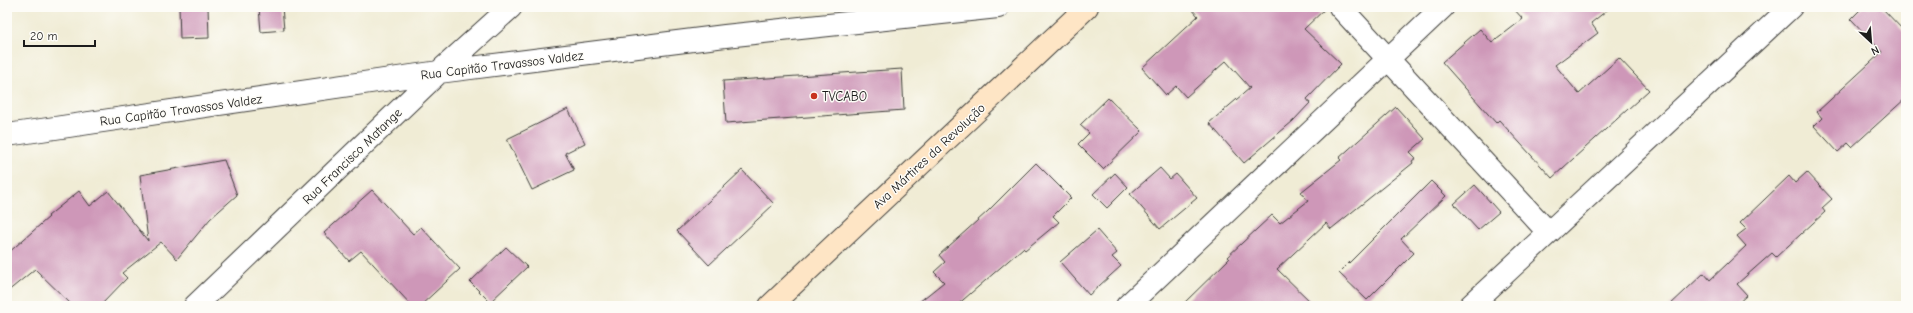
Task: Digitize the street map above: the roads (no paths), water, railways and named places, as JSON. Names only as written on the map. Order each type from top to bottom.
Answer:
[{"type":"street","name":"Rua Francisco Matange","points":[[195,306],[439,72],[511,7]]},
{"type":"street","name":"Rua Capitão Travassos Valdez","points":[[7,135],[439,72],[725,36],[998,7]]},
{"type":"street","name":"Ava Mártires da Revolução","points":[[772,306],[1087,7]]},
{"type":"street","points":[[1340,7],[1389,58],[1548,232]]},
{"type":"street","points":[[1127,306],[1443,7]]},
{"type":"street","points":[[1470,306],[1791,7]]},
{"type":"place","name":"TVCABO","points":[[814,96]]}]
